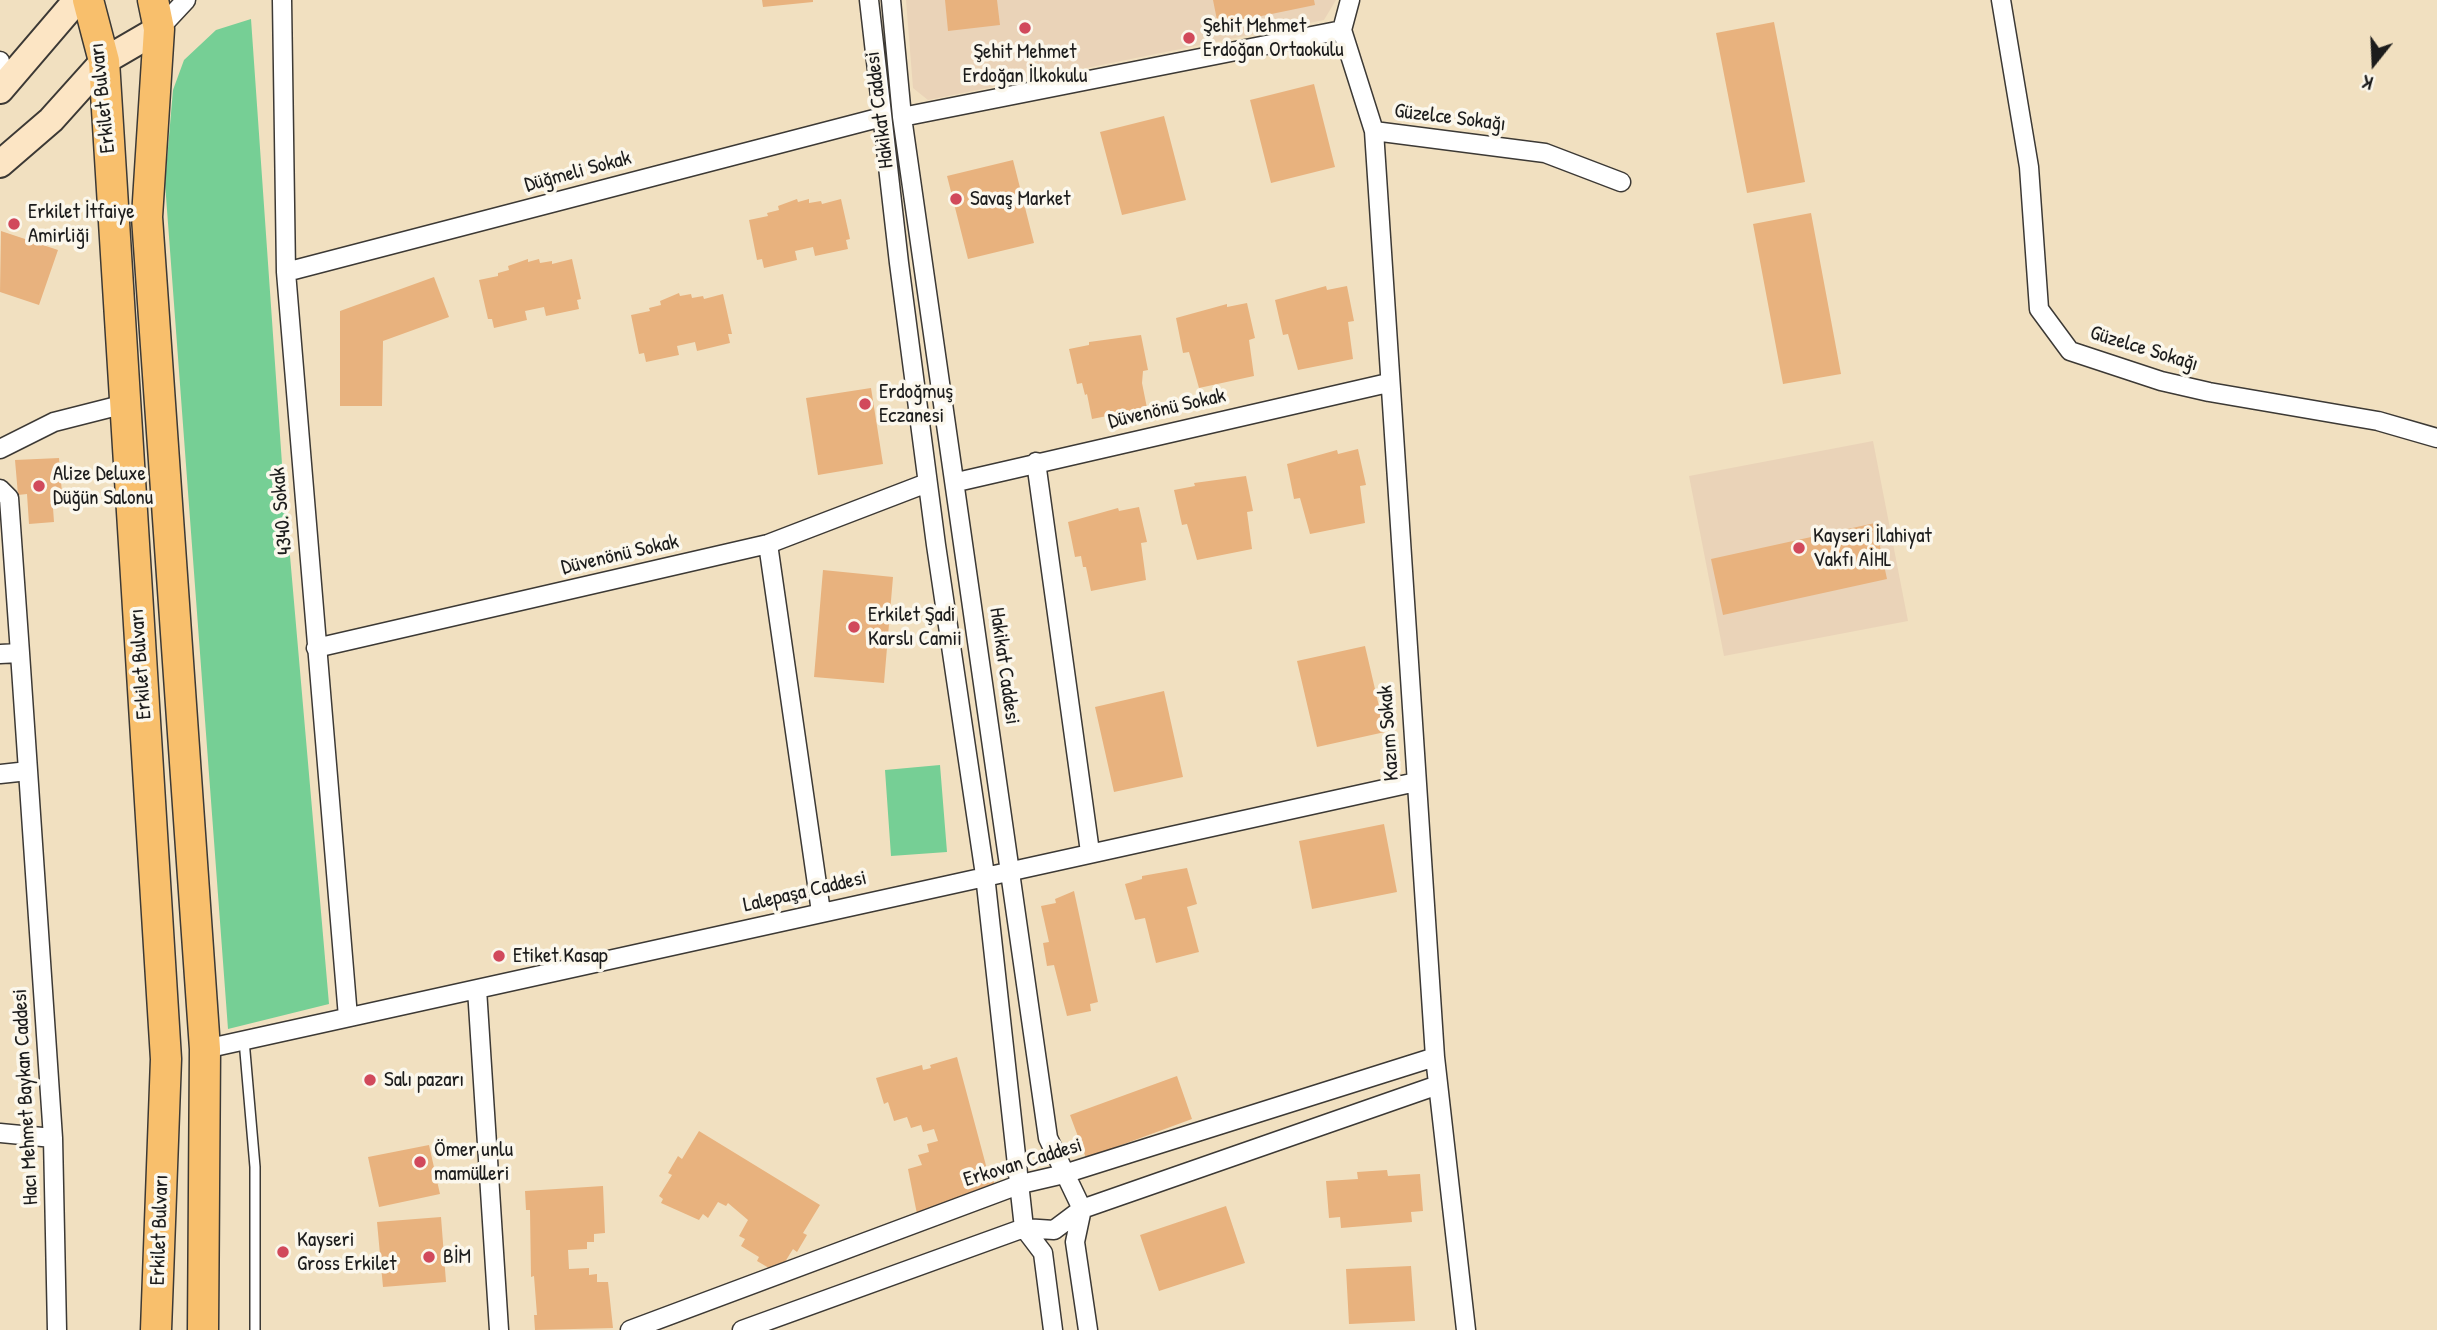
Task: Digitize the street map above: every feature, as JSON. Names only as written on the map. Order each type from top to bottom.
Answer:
[{"type":"main road","name":"Erkilet Bulvarı","points":[[88,0],[104,61],[166,1059],[156,1330]]},
{"type":"main road","name":"Erkilet Bulvarı","points":[[153,0],[159,29],[147,217],[205,1049],[203,1330]]},
{"type":"street","points":[[1,89],[77,0]]},
{"type":"street","points":[[0,164],[51,120],[104,61],[159,29],[186,0]]},
{"type":"street","name":"4340. Sokak","points":[[282,0],[286,272],[348,1017]]},
{"type":"street","name":"Hakikat Caddesi","points":[[869,0],[927,483],[985,875],[1024,1228]]},
{"type":"street","name":"Hakikat Caddesi","points":[[891,0],[902,117],[957,482],[1048,1138],[1082,1209]]},
{"type":"street","points":[[902,117],[1342,30],[1350,0]]},
{"type":"street","name":"Güzelce Sokağı","points":[[2001,0],[2029,167],[2039,309],[2070,351],[2161,381],[2257,402],[2378,421],[2437,438]]},
{"type":"street","name":"Güzelce Sokağı","points":[[1342,30],[1374,131],[1545,153],[1621,183]]},
{"type":"street","points":[[0,61],[1,89]]},
{"type":"street","name":"Düğmeli Sokak","points":[[286,272],[882,117]]},
{"type":"street","name":"Kazım Sokak","points":[[1374,131],[1388,383],[1435,1057],[1466,1330]]},
{"type":"street","name":"Düvenönü Sokak","points":[[957,482],[1388,383]]},
{"type":"street","points":[[0,449],[54,422],[125,404]]},
{"type":"street","points":[[1036,462],[1090,852]]},
{"type":"street","name":"Düvenönü Sokak","points":[[316,648],[768,544],[927,483]]},
{"type":"street","name":"Hacı Mehmet Baykan Caddesi","points":[[0,489],[9,498],[53,1138],[57,1330]]},
{"type":"street","points":[[768,544],[821,912]]},
{"type":"street","points":[[0,654],[20,653]]},
{"type":"street","points":[[0,774],[28,771]]},
{"type":"street","name":"Lalepaşa Caddesi","points":[[205,1049],[1416,782]]},
{"type":"street","points":[[477,989],[499,1330]]},
{"type":"street","name":"Erkovan Caddesi","points":[[630,1330],[1021,1184],[1064,1174],[1435,1057]]},
{"type":"street","points":[[742,1330],[1024,1228],[1054,1230],[1082,1209],[1438,1085]]},
{"type":"street","points":[[0,1133],[53,1138]]},
{"type":"street","points":[[1082,1209],[1075,1242],[1088,1330]]},
{"type":"street","points":[[1024,1228],[1043,1253],[1053,1330]]},
{"type":"lane","points":[[244,1041],[254,1167],[256,1330]]},
{"type":"shaded area","name":"Şehit Mehmet Erdoğan İlkokulu","points":[[906,0],[1336,0],[1324,20],[928,100],[913,88]]},
{"type":"shaded area","name":"Kayseri İlahiyat Vakfı AİHL","points":[[1873,441],[1908,621],[1724,656],[1689,476]]},
{"type":"green space","points":[[251,19],[282,464],[329,1004],[228,1029],[165,183],[173,90],[184,60],[216,30]]},
{"type":"green space","points":[[940,765],[947,852],[891,856],[885,770]]},
{"type":"building","points":[[762,0],[813,0],[813,2],[763,7]]},
{"type":"building","points":[[945,0],[997,0],[1000,25],[948,31]]},
{"type":"building","points":[[1213,0],[1314,0],[1315,5],[1218,25]]},
{"type":"building","points":[[1774,22],[1805,182],[1747,193],[1716,33]]},
{"type":"building","points":[[1314,84],[1335,167],[1271,183],[1250,100]]},
{"type":"building","points":[[1164,116],[1186,200],[1122,215],[1100,132]]},
{"type":"building","points":[[1013,160],[1034,243],[968,259],[947,176]]},
{"type":"building","points":[[797,199],[798,202],[809,199],[809,203],[821,201],[822,204],[841,199],[850,239],[846,240],[848,249],[815,256],[813,247],[795,251],[797,260],[764,268],[762,259],[757,260],[749,220],[768,216],[767,213],[779,210],[778,206]]},
{"type":"building","points":[[1811,213],[1841,374],[1783,384],[1753,224]]},
{"type":"building","points":[[1,231],[58,250],[39,305],[0,292]]},
{"type":"building","points":[[528,259],[528,262],[539,259],[540,263],[552,261],[552,264],[572,259],[581,299],[577,300],[579,309],[546,316],[544,307],[525,311],[527,320],[494,328],[492,319],[488,319],[479,280],[498,276],[498,273],[509,270],[508,266]]},
{"type":"building","points":[[434,277],[449,317],[383,341],[382,406],[340,406],[340,311]]},
{"type":"building","points":[[1326,286],[1327,290],[1347,286],[1354,321],[1348,322],[1353,359],[1298,370],[1288,334],[1283,335],[1275,300]]},
{"type":"building","points":[[679,293],[680,296],[691,294],[692,298],[703,296],[704,299],[723,294],[732,334],[728,334],[730,343],[697,351],[695,342],[677,346],[679,355],[646,362],[644,353],[639,354],[631,315],[650,311],[649,308],[661,305],[660,301]]},
{"type":"building","points":[[1247,303],[1255,338],[1249,340],[1254,376],[1199,388],[1189,352],[1183,353],[1176,318],[1227,304],[1227,307]]},
{"type":"building","points":[[1141,335],[1148,370],[1143,371],[1142,383],[1147,408],[1092,419],[1087,394],[1085,395],[1082,383],[1077,384],[1069,349],[1089,345],[1089,342]]},
{"type":"building","points":[[871,388],[883,464],[818,475],[806,398]]},
{"type":"building","points":[[1358,449],[1366,485],[1360,486],[1365,523],[1310,534],[1300,498],[1294,499],[1287,464],[1337,450],[1338,454]]},
{"type":"building","name":"Alize Deluxe Düğün Salonu","points":[[59,458],[62,493],[52,494],[54,522],[29,524],[27,494],[18,495],[15,460]]},
{"type":"building","points":[[1246,476],[1253,511],[1247,512],[1252,549],[1197,560],[1187,524],[1182,525],[1174,490],[1195,486],[1194,483]]},
{"type":"building","points":[[1139,507],[1147,542],[1141,543],[1146,580],[1091,591],[1081,556],[1075,557],[1068,522],[1118,508],[1119,511]]},
{"type":"building","points":[[1875,523],[1887,579],[1723,615],[1711,559]]},
{"type":"building","name":"Erkilet Şadi Karslı Camii","points":[[823,570],[893,577],[884,683],[814,677]]},
{"type":"building","points":[[1365,646],[1385,732],[1317,747],[1297,661]]},
{"type":"building","points":[[1164,691],[1183,777],[1114,792],[1095,707]]},
{"type":"building","points":[[1384,824],[1397,892],[1312,909],[1299,841]]},
{"type":"building","points":[[1187,868],[1197,904],[1187,907],[1199,952],[1156,963],[1145,918],[1135,920],[1125,884],[1142,879],[1142,876]]},
{"type":"building","points":[[1074,891],[1098,1002],[1090,1004],[1091,1011],[1067,1016],[1054,965],[1047,966],[1043,943],[1049,942],[1041,906],[1056,903],[1055,899]]},
{"type":"building","points":[[957,1057],[988,1173],[991,1172],[996,1189],[969,1197],[968,1194],[960,1196],[962,1201],[917,1214],[908,1169],[922,1165],[918,1155],[929,1152],[927,1144],[938,1141],[934,1129],[923,1132],[921,1125],[911,1128],[907,1117],[894,1121],[888,1102],[884,1104],[876,1078],[922,1065],[923,1070],[931,1068],[930,1065]]},
{"type":"building","points":[[1177,1076],[1192,1119],[1086,1158],[1070,1115]]},
{"type":"building","points":[[699,1131],[820,1205],[803,1233],[807,1235],[797,1252],[793,1249],[780,1270],[774,1271],[757,1261],[759,1257],[741,1246],[745,1239],[739,1236],[748,1220],[728,1203],[726,1206],[718,1202],[708,1218],[703,1214],[699,1220],[661,1203],[663,1199],[659,1196],[672,1175],[668,1173],[678,1156],[682,1159]]},
{"type":"building","points":[[429,1145],[440,1194],[379,1207],[368,1157]]},
{"type":"building","points":[[1387,1170],[1388,1176],[1420,1174],[1423,1211],[1411,1212],[1412,1222],[1341,1228],[1340,1217],[1329,1218],[1326,1181],[1358,1179],[1357,1172]]},
{"type":"building","points":[[603,1186],[605,1233],[594,1234],[594,1242],[587,1242],[587,1249],[568,1250],[569,1269],[589,1268],[589,1275],[597,1274],[597,1282],[608,1282],[613,1328],[535,1330],[534,1315],[537,1315],[534,1276],[531,1277],[530,1210],[526,1210],[525,1191]]},
{"type":"building","points":[[1226,1206],[1245,1263],[1159,1291],[1140,1235]]},
{"type":"building","points":[[441,1217],[446,1282],[383,1287],[377,1222]]},
{"type":"building","points":[[1411,1266],[1415,1321],[1349,1324],[1346,1269]]},
{"type":"place","name":"Şehit Mehmet Erdoğan İlkokulu","points":[[1025,28]]},
{"type":"place","name":"Şehit Mehmet Erdoğan Ortaokulu","points":[[1189,38]]},
{"type":"place","name":"Savaş Market","points":[[956,199]]},
{"type":"place","name":"Erkilet İtfaiye Amirliği","points":[[14,224]]},
{"type":"place","name":"Erdoğmuş Eczanesi","points":[[865,404]]},
{"type":"place","name":"Alize Deluxe Düğün Salonu","points":[[39,486]]},
{"type":"place","name":"Kayseri İlahiyat Vakfı AİHL","points":[[1799,548]]},
{"type":"place","name":"Erkilet Şadi Karslı Camii","points":[[854,627]]},
{"type":"place","name":"Etiket Kasap","points":[[499,956]]},
{"type":"place","name":"Salı pazarı","points":[[370,1080]]},
{"type":"place","name":"Ömer unlu mamülleri","points":[[420,1162]]},
{"type":"place","name":"Kayseri Gross Erkilet","points":[[283,1252]]},
{"type":"place","name":"BİM","points":[[429,1257]]}]
